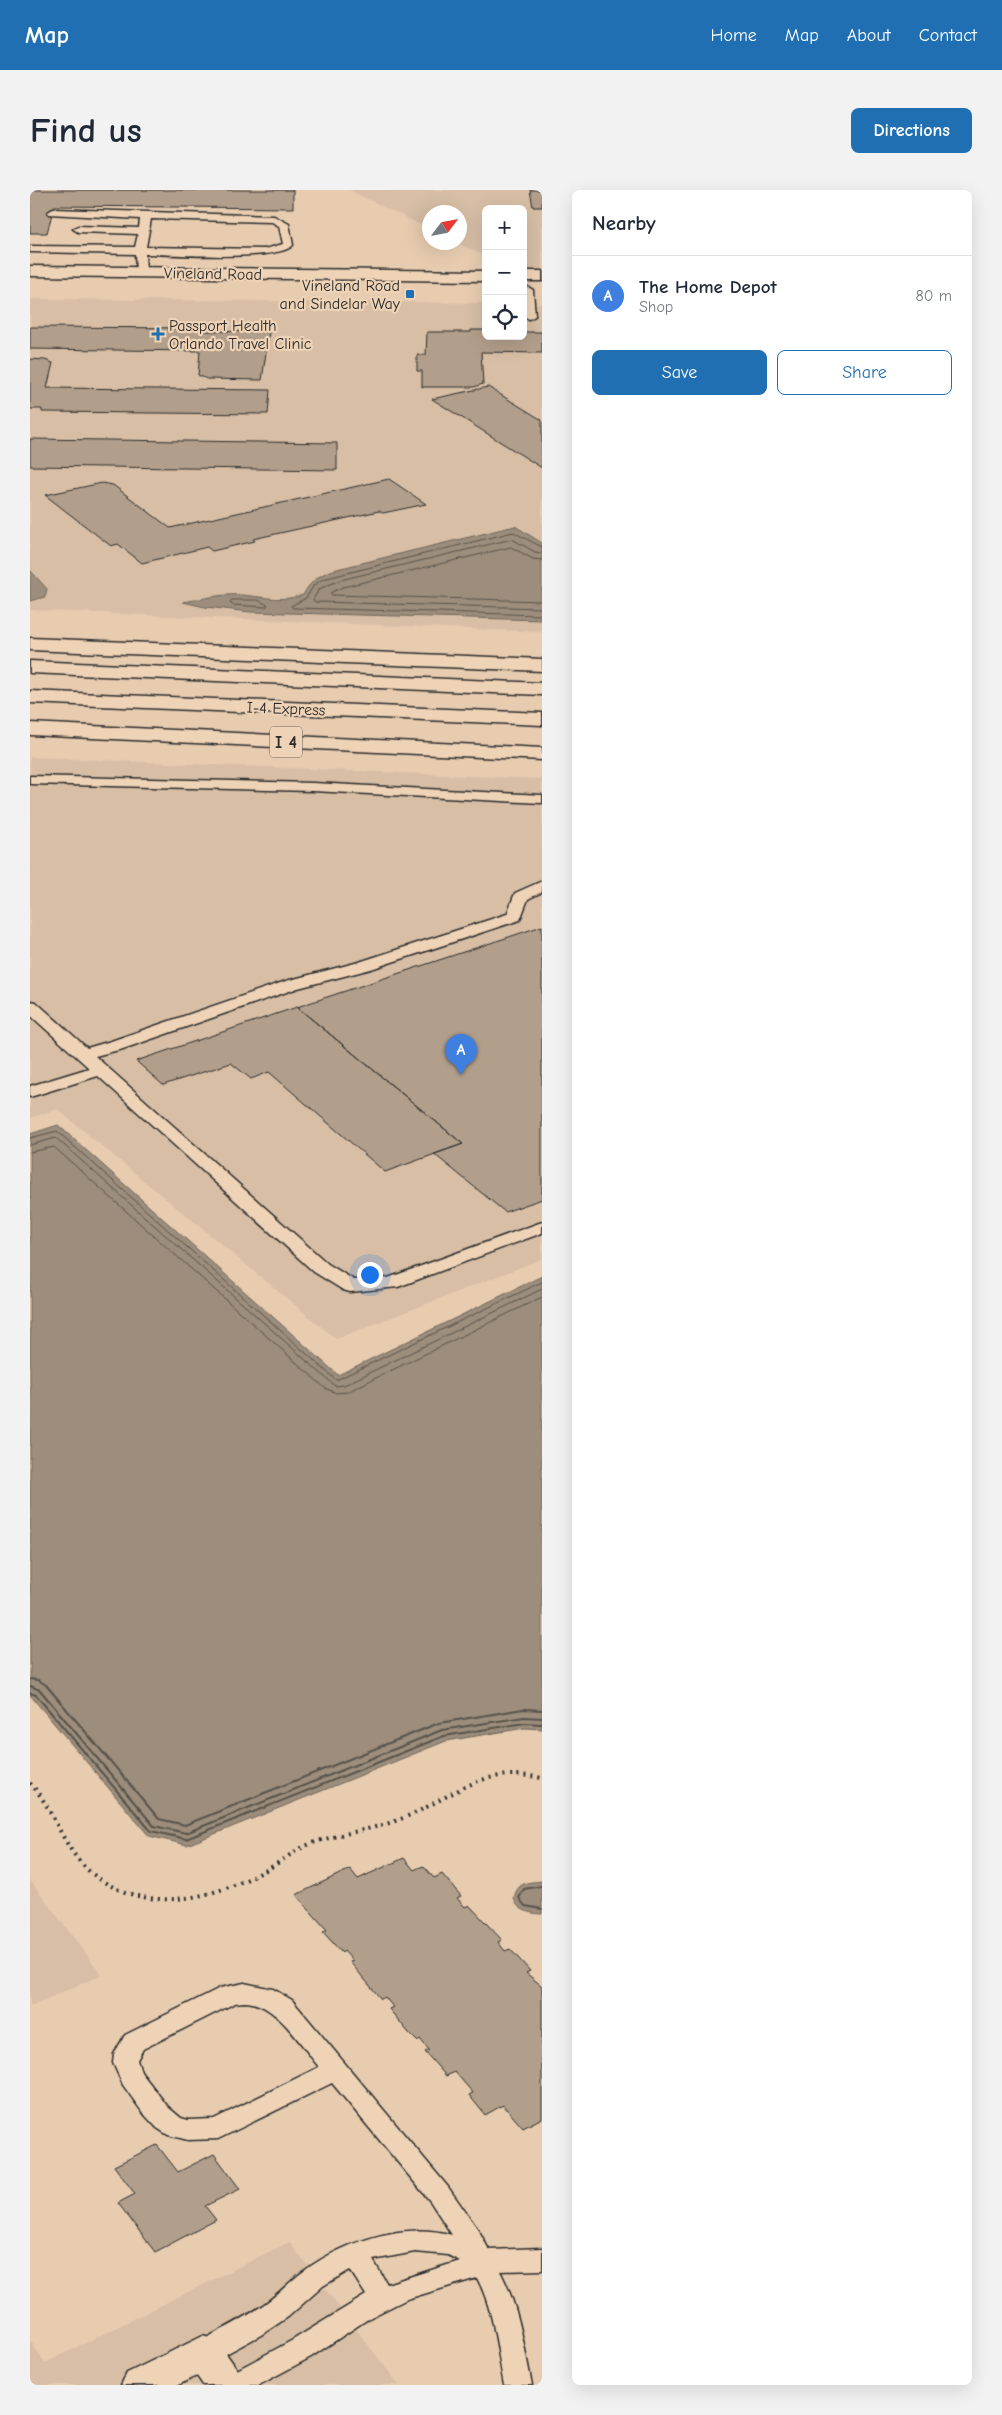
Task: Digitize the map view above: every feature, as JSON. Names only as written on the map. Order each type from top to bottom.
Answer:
[{"type":"main road","name":"Vineland Road","points":[[30,271],[139,279],[482,289]]},
{"type":"main road","name":"Vineland Road","points":[[30,285],[139,279],[482,276]]},
{"type":"main road","points":[[529,286],[542,276]]},
{"type":"main road","points":[[30,644],[542,664]]},
{"type":"main road","name":"I-4 Express","points":[[30,668],[542,689]]},
{"type":"main road","name":"I-4 Express","points":[[30,697],[542,719]]},
{"type":"main road","name":"I 4","points":[[30,730],[542,754]]},
{"type":"main road","points":[[141,2385],[203,2352],[226,2385]]},
{"type":"lane","points":[[30,249],[265,252],[282,249],[288,245],[284,224],[274,219],[52,212]]},
{"type":"lane","points":[[139,279],[140,250],[146,216]]},
{"type":"lane","points":[[78,230],[143,231]]},
{"type":"lane","points":[[529,286],[530,316]]},
{"type":"lane","points":[[30,780],[313,787],[542,800]]},
{"type":"lane","points":[[83,1054],[117,1045],[153,1030],[292,984],[364,966],[514,917],[521,896],[542,886]]},
{"type":"lane","points":[[30,1006],[320,1268],[350,1286],[391,1283],[542,1227]]},
{"type":"lane","points":[[30,1092],[101,1070]]},
{"type":"lane","points":[[335,2070],[218,2129],[202,2132],[172,2125],[160,2116],[130,2075],[125,2063],[126,2052],[134,2042],[229,1995],[242,1991],[258,1992],[277,2003],[335,2070],[439,2194],[457,2218],[496,2289],[506,2319],[518,2385]]},
{"type":"lane","points":[[203,2352],[263,2320],[314,2279],[333,2266],[356,2256],[381,2248],[415,2241],[432,2241],[449,2244],[482,2261]]},
{"type":"lane","points":[[356,2256],[382,2298]]},
{"type":"lane","points":[[234,2385],[301,2349],[340,2322],[400,2290],[466,2270],[482,2261],[542,2259]]},
{"type":"path","points":[[30,1783],[50,1807],[65,1846],[81,1865],[94,1876],[122,1891],[136,1896],[165,1900],[200,1898],[230,1889],[309,1844],[404,1818],[464,1784],[485,1776],[511,1774],[542,1778]]},
{"type":"shaded area","points":[[349,190],[542,190],[542,269],[527,269],[527,205],[482,205],[482,254],[467,247],[467,205],[422,205],[422,226]]},
{"type":"shaded area","points":[[30,299],[482,303],[482,340],[527,340],[527,304],[542,304],[542,632],[30,610]]},
{"type":"shaded area","points":[[30,757],[542,779],[542,1259],[336,1339],[57,1109],[30,1118]]},
{"type":"shaded area","points":[[30,1880],[102,1975],[30,2006]]},
{"type":"shaded area","points":[[289,2242],[399,2385],[30,2385],[30,2340],[45,2363]]},
{"type":"water","points":[[515,526],[542,543],[542,620],[251,612],[205,607],[183,602],[226,595],[293,598],[303,595],[313,581],[321,575],[337,569]]},
{"type":"water","points":[[30,570],[47,589],[45,597],[30,601]]},
{"type":"water","points":[[58,1125],[338,1375],[542,1276],[542,1729],[525,1728],[446,1741],[187,1845],[149,1836],[30,1695],[30,1134]]},
{"type":"water","points":[[542,1881],[542,1914],[520,1908],[514,1897],[518,1888],[524,1884]]},
{"type":"building","points":[[30,190],[293,190],[293,208],[54,206],[47,233],[30,233]]},
{"type":"building","points":[[530,190],[542,190],[542,207],[533,207]]},
{"type":"building","points":[[30,327],[204,328],[204,331],[269,332],[262,380],[207,379],[198,375],[200,351],[30,349]]},
{"type":"building","points":[[471,330],[482,330],[482,340],[527,340],[527,332],[542,332],[542,353],[481,352],[483,384],[474,387],[422,387],[422,371],[417,371],[417,355],[426,355],[427,332],[471,332]]},
{"type":"building","points":[[30,359],[45,360],[53,363],[47,388],[270,390],[268,414],[42,412],[42,409],[30,409]]},
{"type":"building","points":[[488,387],[542,420],[542,468],[432,399]]},
{"type":"building","points":[[30,439],[337,443],[337,470],[30,466]]},
{"type":"building","points":[[389,479],[426,504],[383,513],[379,511],[253,539],[255,541],[212,551],[207,547],[142,563],[118,544],[111,546],[45,495],[102,483],[113,485],[170,528]]},
{"type":"building","points":[[542,926],[542,1199],[505,1212],[434,1154],[463,1144],[297,1007]]},
{"type":"building","points":[[297,1007],[463,1144],[385,1172],[269,1072],[251,1079],[231,1063],[163,1085],[136,1061]]},
{"type":"building","points":[[404,1858],[414,1870],[423,1866],[434,1878],[442,1874],[461,1896],[457,1898],[465,1907],[469,1905],[502,1940],[498,1942],[505,1951],[510,1949],[530,1971],[526,1973],[542,1986],[542,2118],[523,2128],[503,2105],[485,2115],[469,2095],[473,2093],[455,2072],[446,2076],[425,2052],[429,2050],[420,2039],[417,2041],[409,2033],[389,2009],[393,2007],[385,1997],[381,1999],[350,1962],[353,1961],[344,1951],[342,1953],[323,1932],[327,1930],[296,1895],[350,1869],[358,1879]]},
{"type":"building","points":[[157,2145],[178,2172],[214,2154],[240,2189],[205,2206],[216,2220],[155,2252],[118,2203],[135,2194],[114,2166]]},
{"type":"place","name":"Vineland Road and Sindelar Way","points":[[410,294]]},
{"type":"place","name":"Passport Health Orlando Travel Clinic","points":[[158,334]]},
{"type":"place","name":"The Home Depot","points":[[461,1075]]}]
